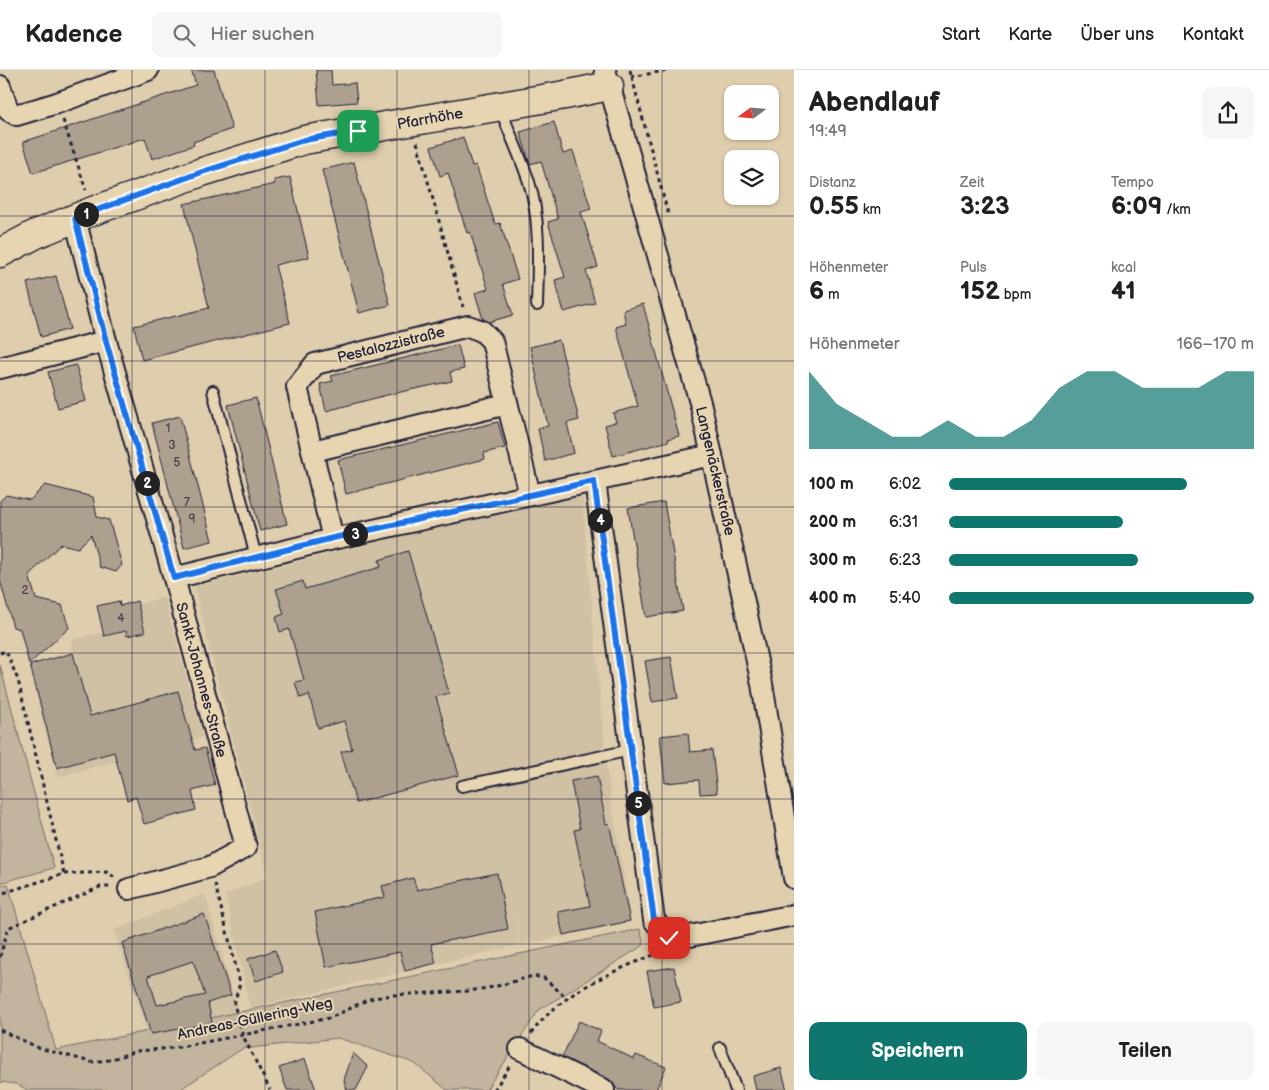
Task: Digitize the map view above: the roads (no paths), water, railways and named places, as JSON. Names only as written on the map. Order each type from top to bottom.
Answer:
[{"type":"street","points":[[0,86],[8,110],[17,115],[58,103],[148,70]]},
{"type":"street","name":"Pfarrhöhe","points":[[0,252],[36,234],[84,214],[202,172],[304,140],[499,107],[607,78]]},
{"type":"street","name":"Langenäckerstraße","points":[[607,78],[701,406],[762,684],[794,878]]},
{"type":"street","name":"Sankt-Johannes-Straße","points":[[84,214],[106,341],[174,578],[246,847],[210,867],[129,889]]},
{"type":"street","name":"Pestalozzistraße","points":[[333,538],[297,387],[315,364],[468,326],[482,331],[492,341],[507,404]]},
{"type":"street","points":[[0,368],[106,341]]},
{"type":"street","points":[[313,451],[507,404],[530,495]]},
{"type":"street","points":[[174,578],[333,538],[712,455]]},
{"type":"street","points":[[594,481],[654,920],[669,938],[690,936],[794,915]]},
{"type":"street","points":[[520,1049],[604,1090]]},
{"type":"lane","points":[[499,107],[530,184],[535,213],[538,254],[537,305]]},
{"type":"lane","points":[[213,391],[256,557]]},
{"type":"lane","points":[[462,786],[631,750]]},
{"type":"lane","points":[[720,1048],[736,1090]]}]
